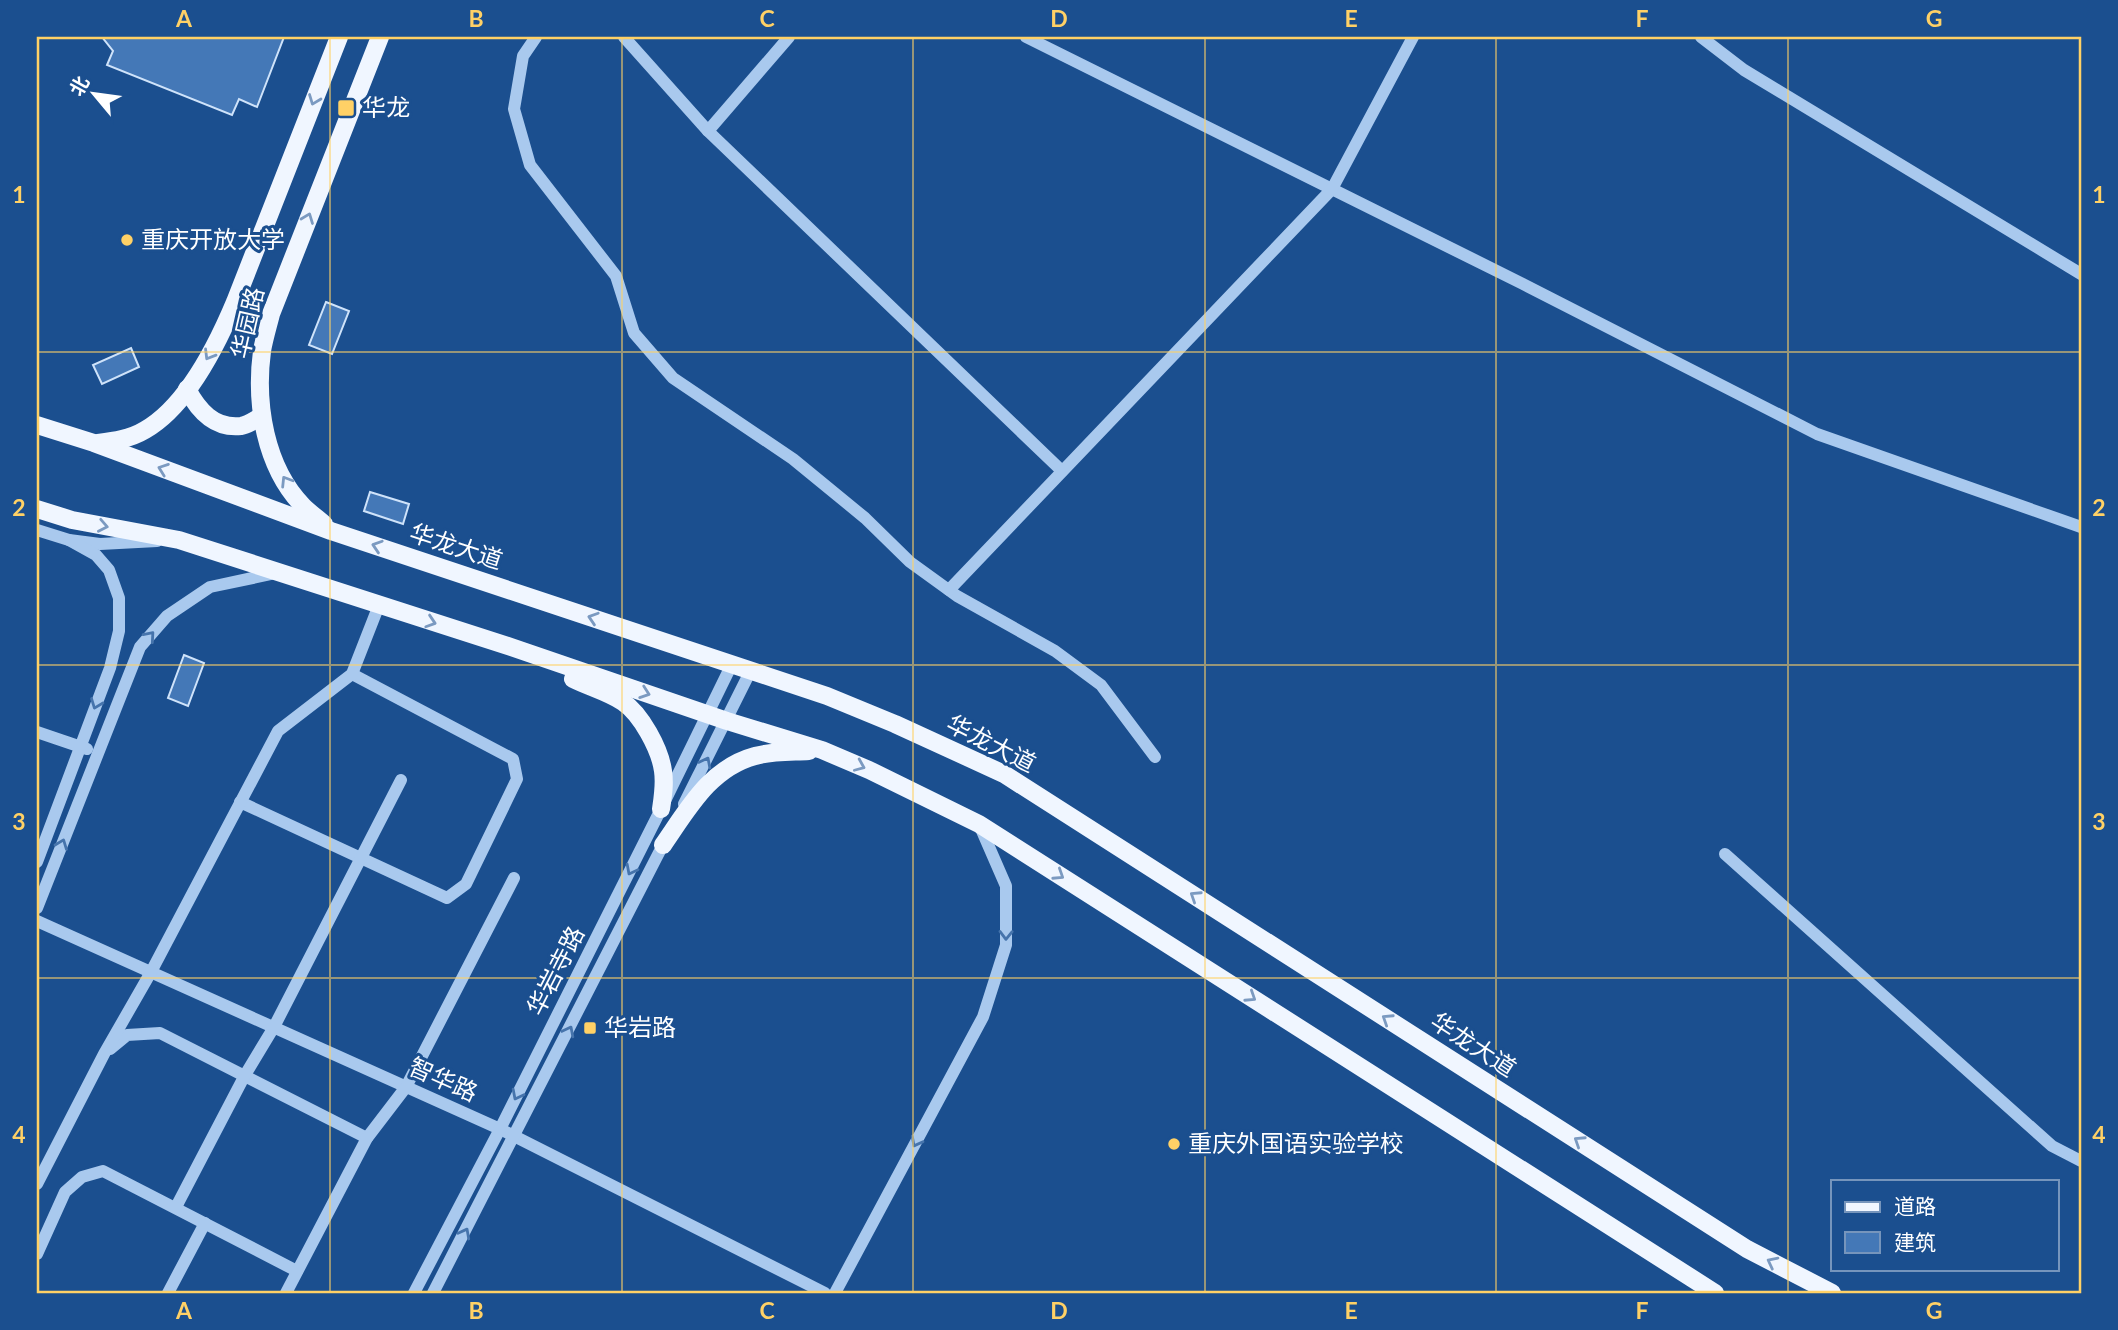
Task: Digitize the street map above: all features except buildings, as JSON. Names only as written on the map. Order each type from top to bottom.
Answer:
[{"type":"main road","name":"华园路","points":[[94,443],[123,439],[145,430],[169,411],[187,389],[223,332],[339,37]]},
{"type":"main road","name":"华园路","points":[[331,531],[302,505],[283,479],[270,450],[262,416],[262,352],[271,314],[380,37]]},
{"type":"main road","points":[[187,389],[208,418],[224,424],[242,426],[262,416]]},
{"type":"main road","name":"华龙大道","points":[[37,425],[94,443],[331,531],[827,696],[1004,774],[1747,1249],[1832,1293]]},
{"type":"main road","points":[[37,509],[72,520],[179,540],[822,750],[869,770],[979,824],[1715,1293]]},
{"type":"main road","points":[[511,647],[631,709],[640,719],[663,768],[661,809]]},
{"type":"main road","points":[[663,845],[702,789],[718,774],[737,762],[774,753],[822,750]]},
{"type":"street","points":[[536,37],[523,56],[514,109],[530,165],[616,276],[634,333],[673,378],[793,459],[865,518],[910,562],[949,590],[1055,651],[1101,685],[1155,757]]},
{"type":"street","points":[[624,37],[708,131],[1062,471]]},
{"type":"street","points":[[708,131],[789,37]]},
{"type":"street","points":[[1026,37],[1332,188],[1817,434],[2081,527]]},
{"type":"street","points":[[949,590],[1332,188],[1413,37]]},
{"type":"street","points":[[1701,37],[1744,70],[2081,274]]},
{"type":"street","points":[[37,530],[69,540],[100,544],[179,540]]},
{"type":"street","points":[[37,862],[110,668],[119,631],[119,598],[109,570],[96,555],[69,540]]},
{"type":"street","points":[[37,908],[141,647],[167,616],[210,587],[279,572]]},
{"type":"street","points":[[37,1184],[278,731],[352,674],[379,605]]},
{"type":"street","name":"华岩寺路","points":[[414,1293],[500,1129],[732,664]]},
{"type":"street","name":"华岩寺路","points":[[433,1293],[751,670]]},
{"type":"street","points":[[240,802],[447,898],[466,884],[517,779],[513,759],[352,674]]},
{"type":"street","points":[[37,732],[98,752]]},
{"type":"street","points":[[176,1207],[245,1075],[274,1027],[401,780]]},
{"type":"street","points":[[835,1293],[984,1017],[1006,945],[1006,886],[979,824]]},
{"type":"street","points":[[1725,854],[2052,1146],[2081,1161]]},
{"type":"street","points":[[285,1293],[367,1138],[406,1087],[514,878]]},
{"type":"street","name":"智华路","points":[[37,921],[515,1136],[825,1293]]},
{"type":"street","points":[[104,1054],[127,1035],[160,1033],[367,1138]]},
{"type":"street","points":[[37,1254],[65,1192],[82,1177],[103,1171],[297,1271]]},
{"type":"street","points":[[168,1293],[205,1223]]},
{"type":"place","name":"华龙","points":[[346,108]]},
{"type":"place","name":"重庆开放大学","points":[[127,240]]},
{"type":"place","name":"华岩路","points":[[590,1028]]},
{"type":"place","name":"重庆外国语实验学校","points":[[1174,1144]]}]
